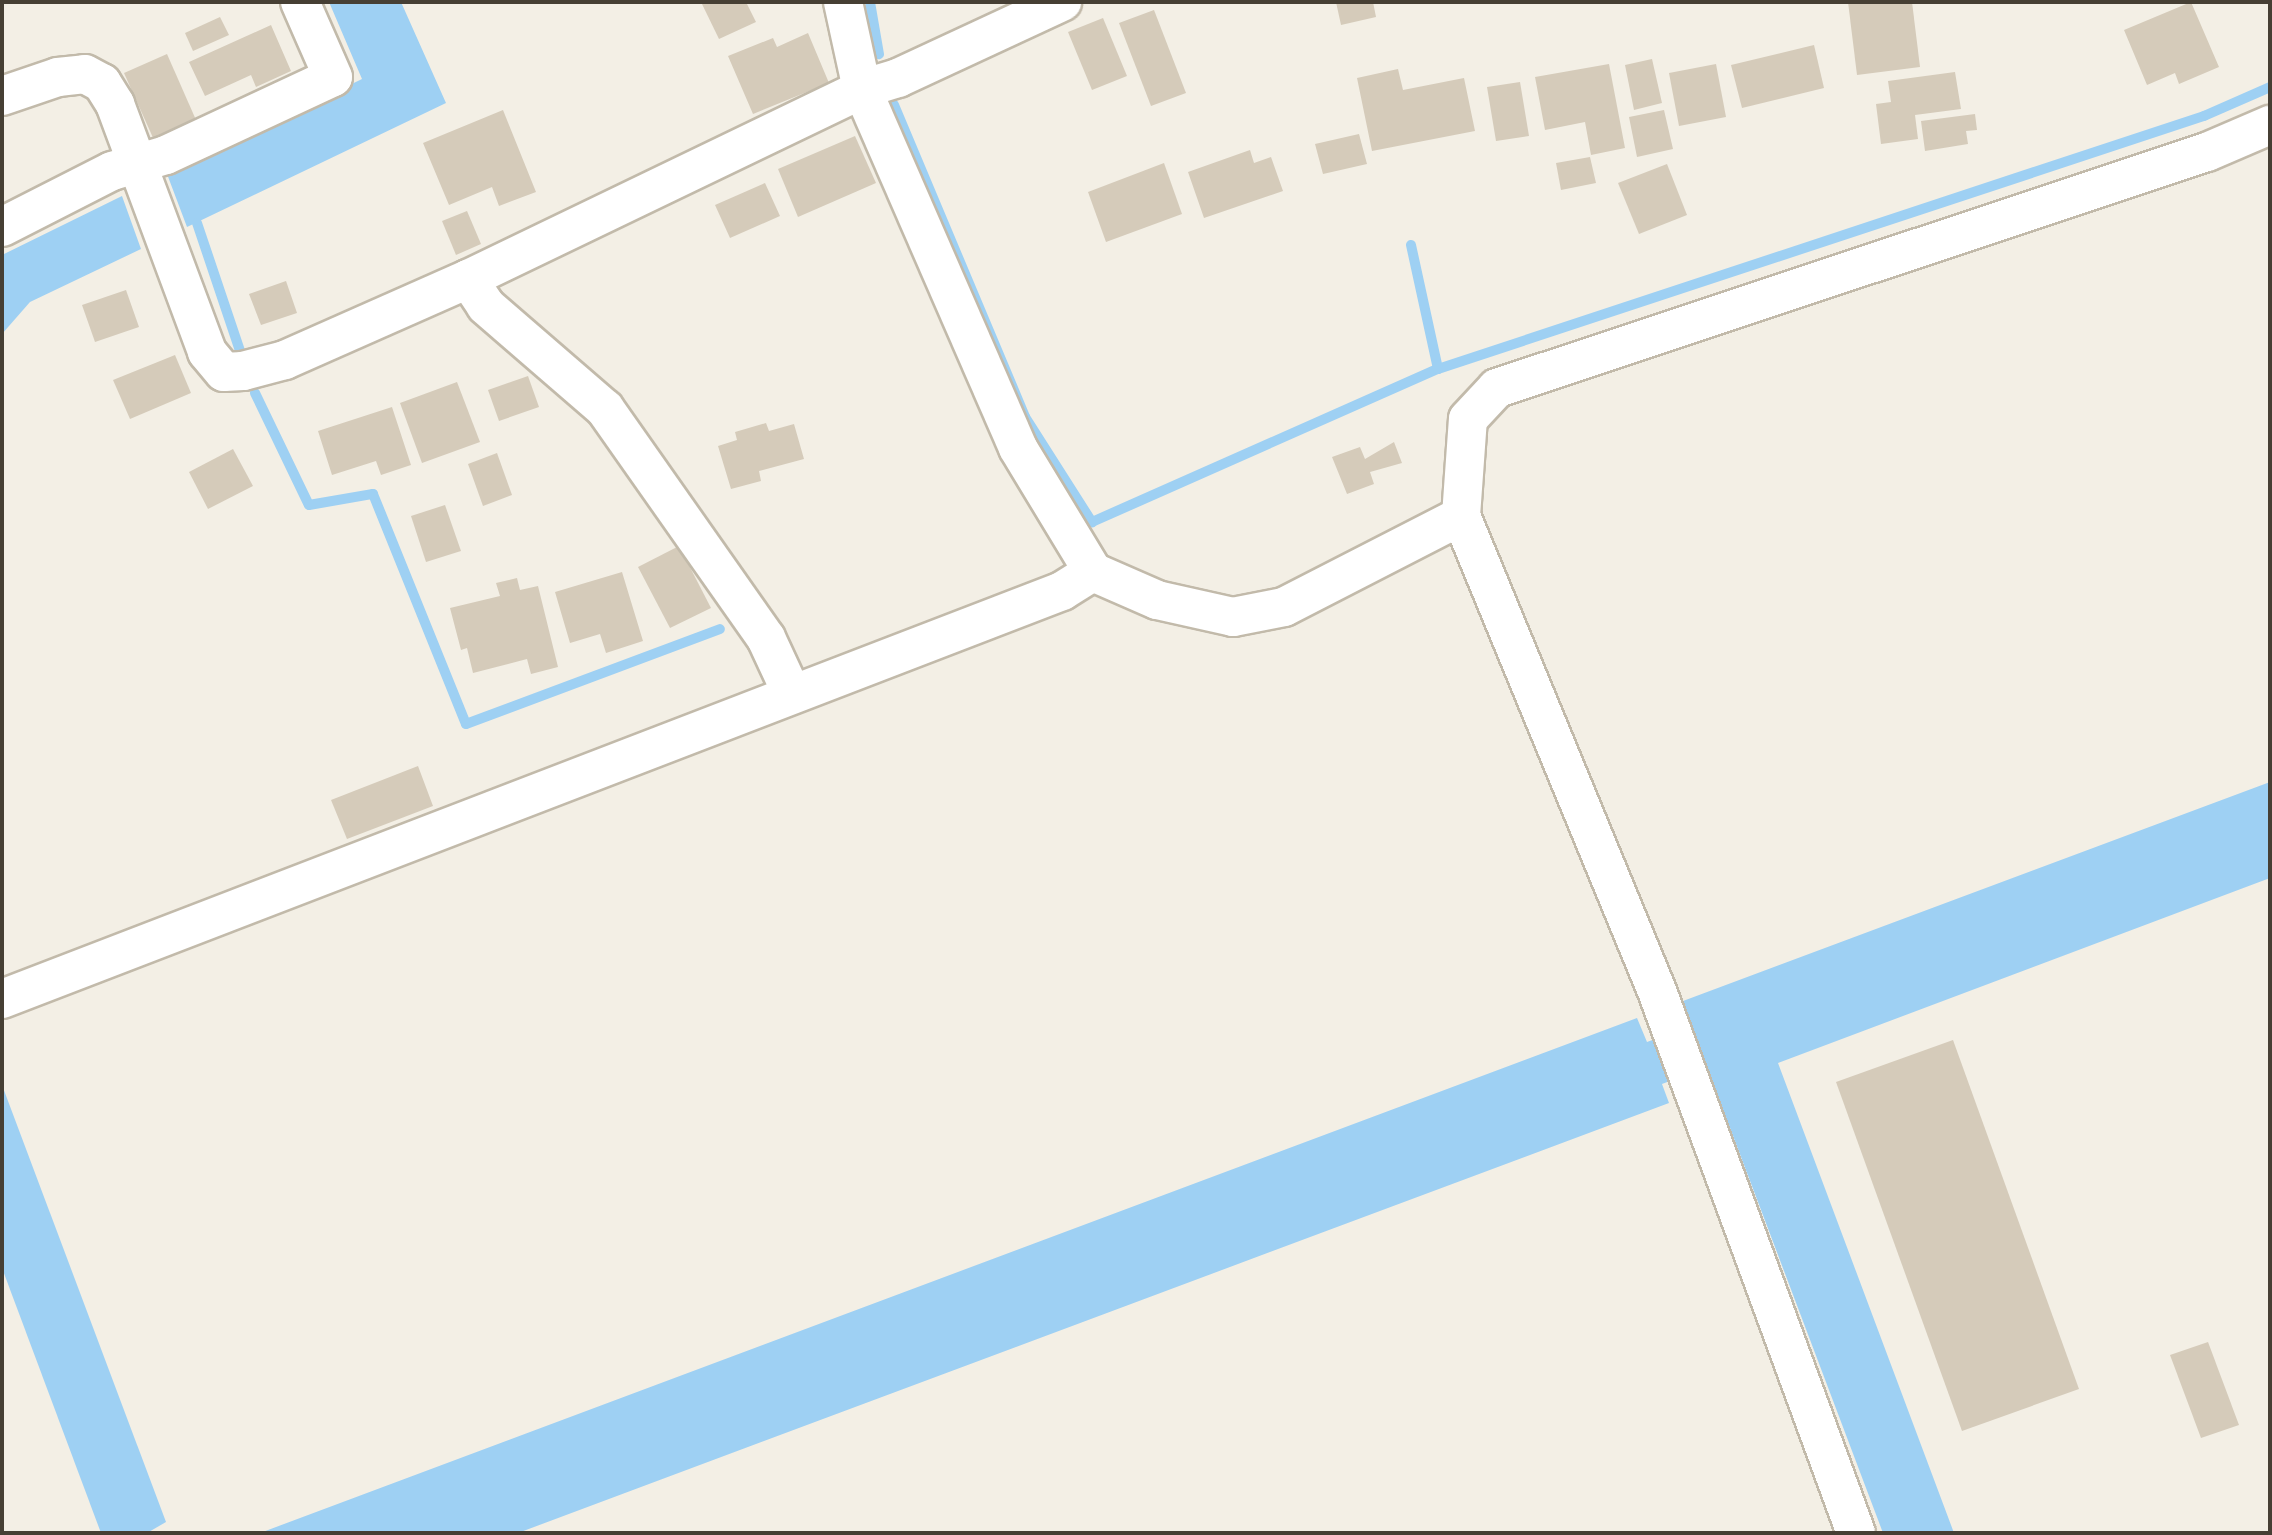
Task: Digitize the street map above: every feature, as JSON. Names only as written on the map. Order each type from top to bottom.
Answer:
[{"type":"street","points":[[2,227],[135,163],[166,155],[332,77],[300,2]]},
{"type":"street","points":[[843,2],[862,89],[1018,448],[1093,572],[1157,600],[1233,617],[1284,607],[1461,516]]},
{"type":"street","points":[[2,96],[58,77],[85,74],[102,83],[115,104],[207,352],[224,372],[285,360],[468,279],[862,89],[898,78],[1062,2]]},
{"type":"street","points":[[1856,1533],[1667,1027],[1657,992],[1461,516],[1468,419],[1497,388],[2207,152],[2270,125]]},
{"type":"street","points":[[468,279],[486,306],[605,409],[766,638],[792,694]]},
{"type":"street","points":[[2,999],[1062,592],[1093,572]]},
{"type":"water","points":[[329,2],[401,2],[446,103],[187,227],[167,174],[362,79]]},
{"type":"water","points":[[122,196],[141,249],[30,302],[2,334],[2,255]]},
{"type":"water","points":[[2270,782],[2270,878],[1778,1063],[1954,1533],[1883,1533],[1707,1067],[1662,1084],[1669,1103],[518,1533],[260,1533],[1637,1018],[1647,1042],[1692,1025],[1683,1001]]},
{"type":"water","points":[[2,1085],[166,1522],[147,1533],[101,1533],[2,1268]]},
{"type":"building","points":[[701,2],[746,2],[756,22],[719,39]]},
{"type":"building","points":[[1336,2],[1373,2],[1376,17],[1341,25]]},
{"type":"building","points":[[1848,2],[1912,2],[1920,67],[1857,75]]},
{"type":"building","points":[[2191,2],[2219,67],[2179,84],[2175,73],[2147,85],[2124,30]]},
{"type":"building","points":[[1154,10],[1186,93],[1151,106],[1119,23]]},
{"type":"building","points":[[220,17],[229,35],[193,51],[185,33]]},
{"type":"building","points":[[1103,18],[1127,76],[1092,90],[1068,32]]},
{"type":"building","points":[[271,25],[291,71],[256,87],[251,75],[205,96],[189,62]]},
{"type":"building","points":[[808,33],[829,83],[753,114],[728,56],[773,38],[777,47]]},
{"type":"building","points":[[1814,45],[1824,88],[1742,108],[1731,65]]},
{"type":"building","points":[[167,54],[196,120],[154,140],[124,73]]},
{"type":"building","points":[[1652,59],[1662,103],[1634,110],[1625,65]]},
{"type":"building","points":[[1609,64],[1625,148],[1591,155],[1585,122],[1545,130],[1535,77]]},
{"type":"building","points":[[1716,64],[1726,117],[1679,126],[1669,73]]},
{"type":"building","points":[[1398,69],[1403,90],[1464,78],[1475,131],[1372,151],[1357,78]]},
{"type":"building","points":[[1955,72],[1961,109],[1915,115],[1918,139],[1881,144],[1876,104],[1891,102],[1888,81]]},
{"type":"building","points":[[1520,82],[1529,136],[1496,141],[1487,87]]},
{"type":"building","points":[[503,110],[536,192],[499,206],[492,187],[449,205],[423,143]]},
{"type":"building","points":[[1664,110],[1673,149],[1637,157],[1629,117]]},
{"type":"building","points":[[1975,114],[1977,130],[1966,131],[1968,144],[1925,151],[1921,121]]},
{"type":"building","points":[[1359,134],[1367,164],[1323,174],[1315,144]]},
{"type":"building","points":[[855,136],[876,183],[798,217],[778,169]]},
{"type":"building","points":[[1250,150],[1254,163],[1271,157],[1283,191],[1204,218],[1188,172]]},
{"type":"building","points":[[1590,157],[1596,183],[1561,190],[1556,163]]},
{"type":"building","points":[[1164,163],[1182,214],[1106,242],[1088,192]]},
{"type":"building","points":[[1667,164],[1687,215],[1639,234],[1618,183]]},
{"type":"building","points":[[765,183],[780,216],[730,238],[715,205]]},
{"type":"building","points":[[467,211],[481,244],[456,255],[442,221]]},
{"type":"building","points":[[286,281],[297,313],[261,325],[249,294]]},
{"type":"building","points":[[126,290],[139,327],[95,342],[82,305]]},
{"type":"building","points":[[175,355],[191,393],[130,419],[113,380]]},
{"type":"building","points":[[528,376],[539,407],[499,421],[488,390]]},
{"type":"building","points":[[457,382],[480,442],[422,463],[400,403]]},
{"type":"building","points":[[392,407],[411,465],[381,475],[376,461],[332,475],[318,431]]},
{"type":"building","points":[[766,423],[769,431],[794,424],[804,459],[759,471],[761,481],[731,489],[718,446],[737,440],[735,432]]},
{"type":"building","points":[[1394,442],[1402,463],[1370,472],[1374,484],[1347,494],[1332,457],[1360,447],[1365,459]]},
{"type":"building","points":[[233,449],[253,486],[208,509],[189,472]]},
{"type":"building","points":[[497,453],[512,495],[483,506],[468,464]]},
{"type":"building","points":[[445,505],[461,551],[426,562],[411,516]]},
{"type":"building","points":[[679,546],[711,608],[670,628],[638,567]]},
{"type":"building","points":[[622,572],[643,641],[606,653],[600,634],[570,643],[555,592]]},
{"type":"building","points":[[517,578],[520,590],[538,586],[558,667],[531,674],[527,659],[473,673],[467,648],[461,650],[450,608],[500,596],[496,583]]},
{"type":"building","points":[[418,766],[433,806],[347,839],[331,800]]},
{"type":"building","points":[[1953,1040],[2079,1389],[1962,1431],[1836,1082]]},
{"type":"building","points":[[2208,1342],[2239,1425],[2201,1438],[2170,1355]]},
{"type":"waterway","points":[[870,2],[879,54]]},
{"type":"waterway","points":[[894,105],[1025,417],[1092,522],[1438,369],[2204,116],[2270,87]]},
{"type":"waterway","points":[[197,223],[241,354]]},
{"type":"waterway","points":[[1411,245],[1438,369]]},
{"type":"waterway","points":[[255,393],[309,505],[373,494],[466,724],[720,629]]}]
